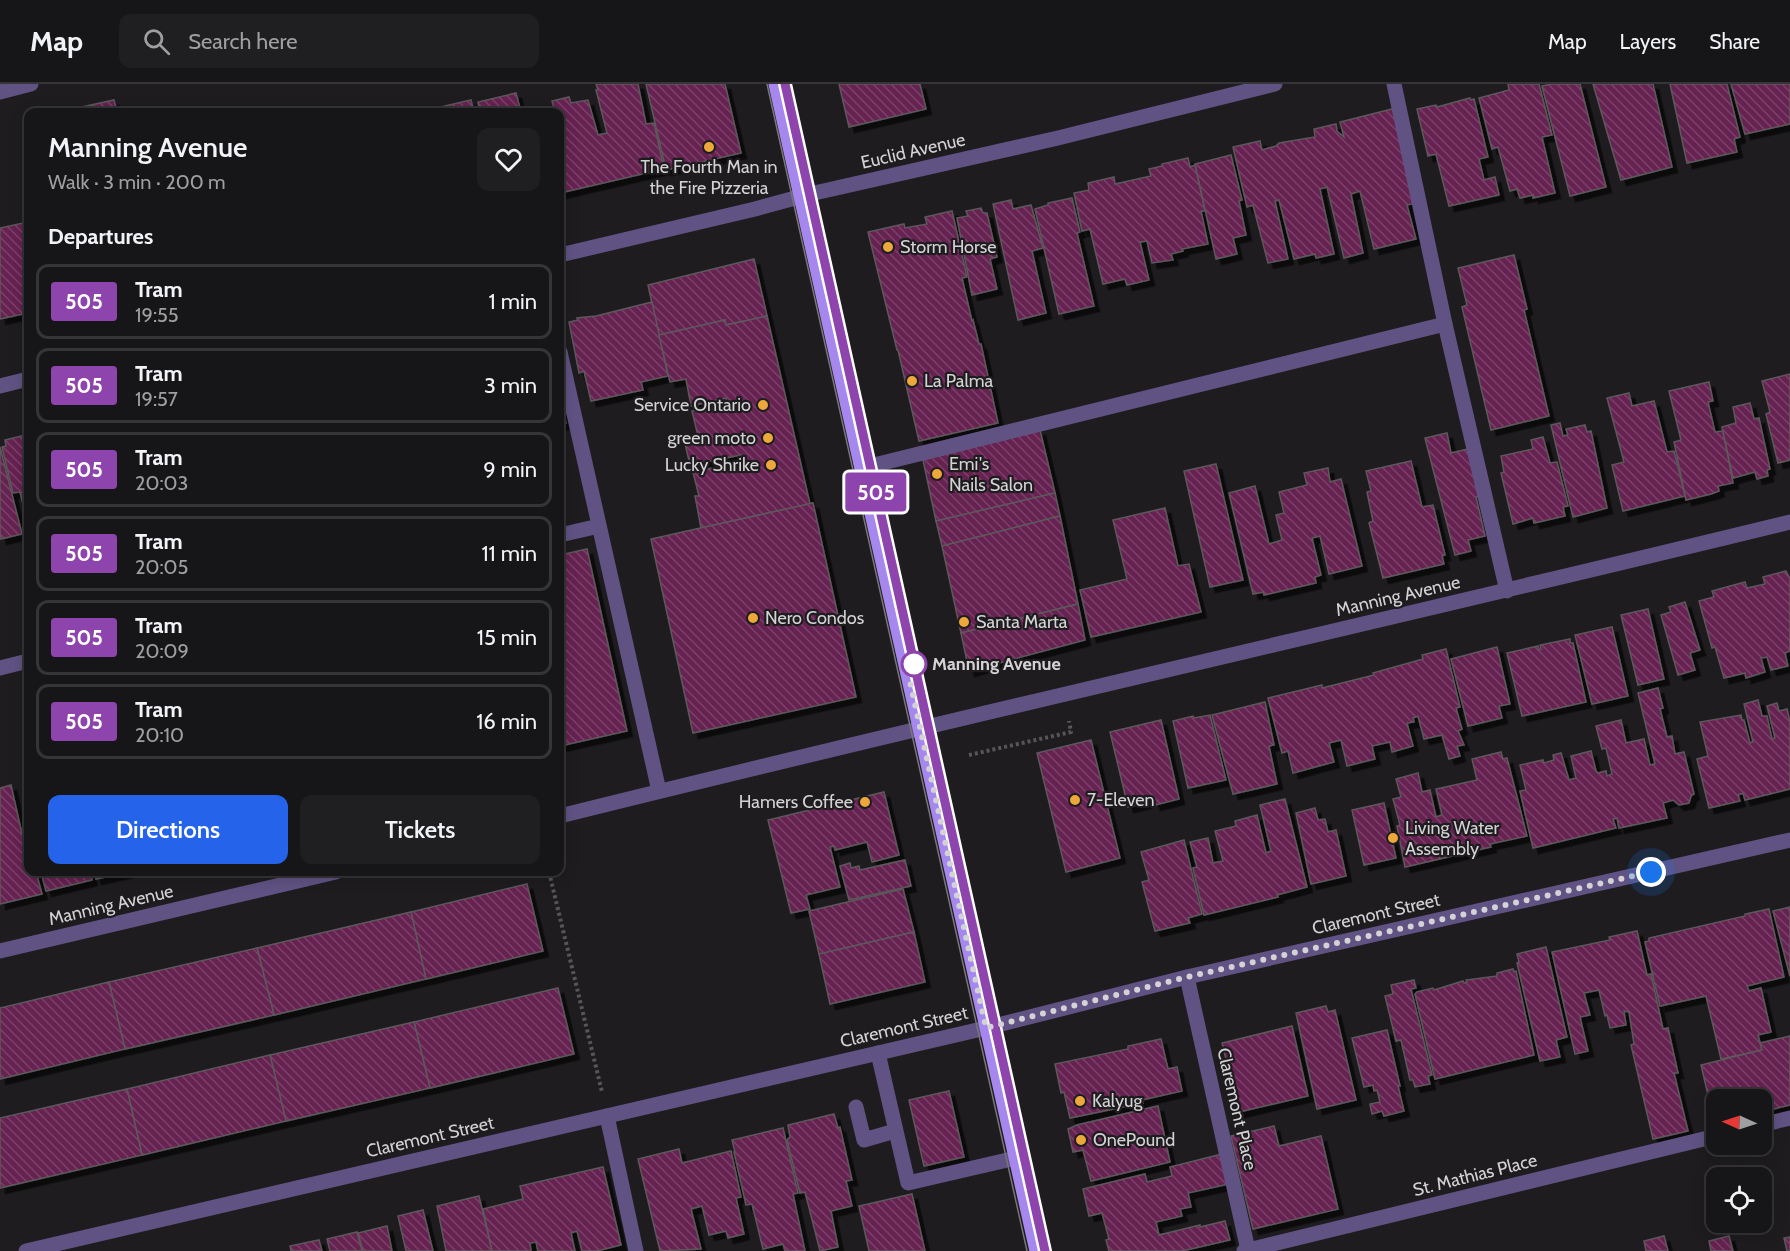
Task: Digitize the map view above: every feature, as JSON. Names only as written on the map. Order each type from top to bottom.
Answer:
[{"type":"main road","points":[[776,84],[1036,1251]]},
{"type":"street","points":[[0,92],[31,84]]},
{"type":"street","name":"Euclid Avenue","points":[[564,254],[802,196],[1058,138],[1275,84]]},
{"type":"street","points":[[1394,84],[1445,324],[1507,591]]},
{"type":"street","points":[[861,468],[1445,324]]},
{"type":"street","points":[[564,370],[658,791]]},
{"type":"street","points":[[0,386],[24,380]]},
{"type":"street","name":"Manning Avenue","points":[[564,815],[920,728],[1507,591],[1790,522]]},
{"type":"street","points":[[564,534],[599,526]]},
{"type":"street","points":[[0,668],[24,663]]},
{"type":"street","name":"Claremont Street","points":[[26,1251],[53,1248],[986,1028],[1187,977],[1790,840]]},
{"type":"street","name":"Manning Avenue","points":[[0,951],[319,876]]},
{"type":"street","name":"Claremont Place","points":[[1187,977],[1246,1251]]},
{"type":"street","points":[[878,1053],[908,1183],[1016,1158]]},
{"type":"street","points":[[856,1107],[864,1140],[895,1131]]},
{"type":"street","points":[[607,1116],[636,1251]]},
{"type":"street","points":[[1772,1122],[1790,1118]]},
{"type":"street","name":"St. Mathias Place","points":[[1246,1251],[1706,1138]]},
{"type":"path","points":[[969,755],[1071,732],[1068,717]]},
{"type":"path","points":[[550,876],[607,1116]]},
{"type":"building","points":[[596,84],[638,84],[646,124],[654,123],[664,169],[564,192],[564,108],[554,108],[552,101],[569,97],[571,103],[588,100],[598,135],[607,133],[596,90],[598,90]]},
{"type":"building","points":[[646,84],[725,84],[741,153],[666,170]]},
{"type":"building","points":[[839,84],[920,84],[926,109],[849,127]]},
{"type":"building","points":[[1508,84],[1539,84],[1552,135],[1542,137],[1555,193],[1533,198],[1533,195],[1520,198],[1517,189],[1510,191],[1498,147],[1492,149],[1479,98],[1509,90]]},
{"type":"building","points":[[1580,84],[1606,187],[1570,196],[1542,86]]},
{"type":"building","points":[[1593,84],[1653,84],[1672,167],[1621,180]]},
{"type":"building","points":[[1670,84],[1727,84],[1740,137],[1734,139],[1737,152],[1687,163]]},
{"type":"building","points":[[1731,84],[1790,84],[1790,124],[1745,134]]},
{"type":"building","points":[[516,93],[520,108],[479,108],[478,102]]},
{"type":"building","points":[[1470,98],[1474,99],[1488,157],[1479,159],[1484,180],[1495,177],[1499,195],[1449,206],[1436,154],[1428,156],[1417,109],[1436,105],[1437,107]]},
{"type":"building","points":[[114,100],[116,108],[77,108]]},
{"type":"building","points":[[471,100],[473,108],[436,108]]},
{"type":"building","points":[[1396,108],[1416,203],[1407,205],[1416,239],[1374,249],[1360,191],[1351,194],[1363,253],[1344,258],[1327,187],[1320,189],[1334,254],[1316,258],[1315,254],[1294,259],[1279,200],[1275,201],[1288,259],[1268,263],[1253,205],[1247,207],[1233,147],[1260,141],[1262,150],[1279,143],[1315,137],[1314,129],[1336,124],[1337,131],[1344,137],[1340,122]]},
{"type":"building","points":[[1231,155],[1242,200],[1239,201],[1246,235],[1233,238],[1237,254],[1216,259],[1195,164]]},
{"type":"building","points":[[1188,158],[1190,167],[1195,165],[1205,211],[1201,211],[1208,244],[1182,249],[1183,251],[1171,254],[1173,260],[1152,263],[1147,241],[1140,242],[1149,280],[1127,285],[1125,279],[1103,284],[1090,229],[1082,231],[1074,193],[1089,190],[1088,183],[1114,177],[1115,184],[1151,176],[1149,169]]},
{"type":"building","points":[[1072,198],[1080,232],[1077,233],[1094,306],[1059,314],[1035,209],[1048,205],[1048,203]]},
{"type":"building","points":[[1011,200],[1013,209],[1031,205],[1043,248],[1032,251],[1046,313],[1018,320],[993,204]]},
{"type":"building","points":[[981,208],[983,213],[987,213],[997,257],[990,259],[997,289],[972,295],[957,218],[968,216],[966,211]]},
{"type":"building","points":[[952,211],[967,277],[962,278],[972,321],[979,344],[981,344],[998,423],[919,441],[868,232],[904,224],[905,228],[927,224],[925,217]]},
{"type":"building","points":[[24,223],[24,314],[0,319],[0,228]]},
{"type":"building","points":[[1514,255],[1527,309],[1524,310],[1549,416],[1491,430],[1462,307],[1467,305],[1458,268]]},
{"type":"building","points":[[754,259],[767,316],[726,325],[725,320],[659,335],[648,285]]},
{"type":"building","points":[[652,302],[668,376],[641,382],[643,390],[591,401],[584,371],[579,373],[569,322],[578,320],[577,318],[596,316]]},
{"type":"building","points":[[767,316],[810,504],[701,528],[695,496],[699,496],[693,472],[741,462],[741,455],[690,465],[684,439],[698,436],[692,411],[727,402],[726,398],[691,406],[686,379],[670,382],[659,335],[725,320],[726,325]]},
{"type":"building","points":[[1790,374],[1790,460],[1778,463],[1766,414],[1770,412],[1762,381]]},
{"type":"building","points":[[1709,382],[1713,401],[1708,402],[1715,432],[1723,431],[1733,483],[1718,486],[1719,491],[1711,494],[1686,500],[1674,442],[1681,440],[1669,391]]},
{"type":"building","points":[[1629,393],[1632,406],[1654,401],[1667,452],[1674,451],[1685,496],[1623,511],[1612,465],[1624,462],[1607,398]]},
{"type":"building","points":[[1750,403],[1754,419],[1759,418],[1770,469],[1767,470],[1768,476],[1757,479],[1755,472],[1733,478],[1722,427],[1736,423],[1733,407]]},
{"type":"building","points":[[1560,423],[1563,436],[1568,435],[1566,429],[1585,425],[1587,432],[1591,431],[1607,508],[1573,517],[1551,425]]},
{"type":"building","points":[[1040,430],[1055,493],[936,521],[923,460]]},
{"type":"building","points":[[1447,433],[1451,453],[1472,448],[1483,495],[1476,497],[1485,536],[1468,540],[1471,551],[1455,555],[1425,438]]},
{"type":"building","points":[[24,435],[24,508],[20,492],[13,493],[2,447],[6,446],[5,440]]},
{"type":"building","points":[[1543,437],[1550,463],[1557,462],[1568,506],[1563,507],[1565,516],[1534,523],[1533,518],[1513,524],[1501,473],[1504,472],[1501,456],[1533,449],[1531,440]]},
{"type":"building","points":[[0,447],[22,534],[1,539],[0,534]]},
{"type":"building","points":[[1411,461],[1422,507],[1433,505],[1445,555],[1442,556],[1444,564],[1383,578],[1369,523],[1373,521],[1367,492],[1371,491],[1366,471]]},
{"type":"building","points":[[1216,464],[1243,580],[1210,587],[1184,471]]},
{"type":"building","points":[[1328,468],[1330,482],[1341,479],[1362,566],[1329,574],[1320,536],[1312,538],[1321,575],[1315,577],[1316,583],[1264,595],[1263,592],[1253,594],[1229,493],[1255,486],[1269,544],[1282,540],[1276,515],[1284,513],[1279,492],[1307,485],[1304,473]]},
{"type":"building","points":[[1055,493],[1060,516],[942,546],[936,521]]},
{"type":"building","name":"Nero Condos","points":[[813,503],[856,697],[693,733],[651,539]]},
{"type":"building","points":[[1165,508],[1178,566],[1189,564],[1201,612],[1091,637],[1080,590],[1127,579],[1113,520]]},
{"type":"building","points":[[1060,516],[1078,604],[961,633],[942,546]]},
{"type":"building","points":[[587,549],[627,731],[564,745],[564,554]]},
{"type":"building","points":[[1786,571],[1790,579],[1790,651],[1785,653],[1788,666],[1771,670],[1767,657],[1761,658],[1765,672],[1746,678],[1745,673],[1724,678],[1715,647],[1712,648],[1699,601],[1714,597],[1712,591],[1745,582],[1747,588],[1765,584],[1763,577]]},
{"type":"building","points":[[1685,602],[1700,650],[1690,653],[1695,670],[1678,675],[1661,615],[1671,612],[1669,607]]},
{"type":"building","points":[[1078,604],[1085,640],[969,671],[961,633]]},
{"type":"building","points":[[1648,609],[1664,679],[1638,685],[1621,615]]},
{"type":"building","points":[[1612,627],[1628,696],[1592,704],[1575,635]]},
{"type":"building","points":[[1570,639],[1570,643],[1573,643],[1586,702],[1522,716],[1507,653],[1538,646],[1539,650],[1540,645]]},
{"type":"building","points":[[1497,647],[1510,704],[1499,706],[1502,718],[1468,726],[1451,659]]},
{"type":"building","points":[[1446,649],[1460,707],[1456,708],[1462,729],[1458,731],[1464,745],[1457,746],[1460,756],[1449,759],[1442,735],[1424,739],[1418,716],[1413,718],[1414,722],[1407,723],[1413,746],[1392,752],[1390,742],[1372,746],[1375,759],[1347,766],[1341,740],[1329,743],[1334,762],[1293,773],[1288,751],[1282,753],[1268,698],[1374,675],[1373,673],[1423,659],[1422,655]]},
{"type":"building","points":[[1658,688],[1663,708],[1660,709],[1667,737],[1672,736],[1675,754],[1684,752],[1694,794],[1689,803],[1679,805],[1673,800],[1663,803],[1667,818],[1619,828],[1617,818],[1613,819],[1616,828],[1533,848],[1520,791],[1526,790],[1520,765],[1543,760],[1544,763],[1554,760],[1553,755],[1561,753],[1569,780],[1576,778],[1571,756],[1591,751],[1596,771],[1598,773],[1606,771],[1607,776],[1612,774],[1606,748],[1602,749],[1596,726],[1621,720],[1626,743],[1644,739],[1650,765],[1655,764],[1638,693]]},
{"type":"building","points":[[1758,700],[1762,716],[1767,716],[1772,739],[1775,738],[1767,706],[1777,703],[1779,711],[1787,709],[1790,722],[1790,789],[1745,800],[1743,793],[1738,795],[1740,801],[1709,808],[1697,759],[1708,756],[1700,722],[1741,715],[1750,743],[1753,742],[1744,704]]},
{"type":"building","points":[[1265,702],[1274,745],[1269,746],[1277,784],[1233,794],[1212,715]]},
{"type":"building","points":[[1210,715],[1226,780],[1188,788],[1173,721]]},
{"type":"building","points":[[1161,720],[1179,799],[1155,805],[1152,795],[1144,797],[1146,803],[1128,807],[1110,732]]},
{"type":"building","points":[[1091,740],[1120,858],[1066,872],[1037,753]]},
{"type":"building","points":[[1501,752],[1503,759],[1507,758],[1527,836],[1405,867],[1397,826],[1400,825],[1393,799],[1401,797],[1396,779],[1418,773],[1422,792],[1430,790],[1436,817],[1442,815],[1436,789],[1477,780],[1472,759]]},
{"type":"building","points":[[11,785],[22,834],[24,834],[24,876],[37,876],[42,894],[0,904],[0,788]]},
{"type":"building","points":[[884,792],[899,855],[872,862],[867,842],[835,850],[834,846],[830,847],[840,887],[806,895],[810,909],[791,913],[768,820]]},
{"type":"building","points":[[1285,799],[1307,887],[1277,895],[1278,897],[1204,915],[1193,868],[1197,867],[1190,842],[1208,838],[1213,863],[1223,861],[1215,831],[1236,826],[1235,821],[1257,815],[1266,853],[1271,851],[1260,805]]},
{"type":"building","points":[[1384,803],[1396,858],[1364,865],[1352,810]]},
{"type":"building","points":[[1315,808],[1318,820],[1325,819],[1328,832],[1336,830],[1346,876],[1311,884],[1296,813]]},
{"type":"building","points":[[1184,840],[1202,914],[1188,918],[1190,923],[1155,931],[1142,882],[1149,880],[1141,852]]},
{"type":"building","points":[[905,860],[911,886],[849,900],[840,866],[850,863],[851,868],[859,866],[860,870]]},
{"type":"building","points":[[42,876],[91,876],[92,880],[46,891]]},
{"type":"building","points":[[527,884],[543,951],[426,979],[411,912]]},
{"type":"building","points":[[903,889],[914,932],[819,954],[809,911]]},
{"type":"building","points":[[1790,907],[1790,976],[1773,911]]},
{"type":"building","points":[[1769,909],[1784,977],[1747,986],[1749,991],[1761,988],[1771,1032],[1758,1035],[1762,1050],[1721,1059],[1706,996],[1660,1006],[1645,942],[1649,941],[1649,938]]},
{"type":"building","points":[[411,912],[426,979],[274,1015],[257,948]]},
{"type":"building","points":[[1637,931],[1647,975],[1651,974],[1663,1029],[1668,1028],[1678,1073],[1674,1073],[1688,1131],[1653,1139],[1631,1045],[1634,1044],[1629,1012],[1624,1011],[1626,1025],[1610,1028],[1599,990],[1584,993],[1590,1015],[1580,1017],[1588,1051],[1575,1054],[1552,952],[1610,940],[1609,937]]},
{"type":"building","points":[[914,932],[925,982],[830,1004],[819,954]]},
{"type":"building","points":[[1546,947],[1567,1037],[1556,1040],[1560,1057],[1540,1061],[1517,963],[1519,962],[1517,954]]},
{"type":"building","points":[[257,948],[274,1015],[125,1049],[109,982]]},
{"type":"building","points":[[1513,969],[1514,972],[1516,971],[1534,1055],[1435,1079],[1415,994],[1463,981],[1464,983],[1467,982],[1466,980],[1497,976],[1497,973]]},
{"type":"building","points":[[1414,980],[1416,988],[1411,989],[1432,1075],[1428,1076],[1430,1084],[1415,1087],[1413,1080],[1410,1080],[1401,1040],[1396,1041],[1385,996],[1393,994],[1391,985]]},
{"type":"building","points":[[109,982],[125,1049],[0,1079],[0,1008]]},
{"type":"building","points":[[558,988],[574,1054],[430,1088],[414,1022]]},
{"type":"building","points":[[1326,1006],[1328,1012],[1335,1010],[1356,1100],[1317,1109],[1296,1013]]},
{"type":"building","points":[[414,1022],[430,1088],[286,1121],[270,1055]]},
{"type":"building","points":[[1292,1026],[1308,1096],[1239,1112],[1222,1043]]},
{"type":"building","points":[[1387,1030],[1404,1111],[1384,1116],[1382,1111],[1372,1114],[1370,1104],[1380,1102],[1377,1090],[1374,1091],[1373,1085],[1364,1087],[1352,1038]]},
{"type":"building","points":[[1790,1036],[1790,1105],[1772,1109],[1772,1089],[1707,1089],[1701,1065],[1762,1050],[1760,1043]]},
{"type":"building","points":[[1161,1039],[1168,1069],[1177,1067],[1182,1091],[1142,1100],[1143,1103],[1070,1118],[1064,1092],[1061,1093],[1055,1064],[1128,1049],[1128,1046]]},
{"type":"building","points":[[270,1055],[286,1121],[142,1155],[127,1089]]},
{"type":"building","points":[[127,1089],[142,1155],[0,1188],[0,1118]]},
{"type":"building","points":[[949,1091],[964,1157],[924,1166],[909,1100]]},
{"type":"building","points":[[1158,1106],[1170,1162],[1091,1181],[1083,1150],[1073,1152],[1068,1129]]},
{"type":"building","points":[[834,1114],[838,1128],[840,1127],[852,1180],[846,1181],[852,1206],[831,1211],[838,1247],[820,1251],[805,1192],[800,1193],[787,1140],[790,1137],[788,1125]]},
{"type":"building","points":[[1274,1126],[1279,1146],[1321,1136],[1338,1209],[1253,1229],[1231,1136]]},
{"type":"building","points":[[783,1128],[798,1193],[793,1194],[805,1251],[785,1251],[783,1244],[763,1249],[752,1204],[746,1205],[734,1152],[732,1140]]},
{"type":"building","points":[[679,1149],[682,1163],[731,1151],[741,1197],[736,1198],[744,1234],[728,1238],[726,1231],[709,1235],[702,1206],[691,1209],[701,1249],[660,1251],[638,1159]]},
{"type":"building","points":[[1222,1154],[1229,1184],[1188,1193],[1191,1207],[1180,1209],[1182,1216],[1156,1222],[1159,1235],[1225,1221],[1230,1240],[1182,1251],[1109,1251],[1106,1240],[1109,1239],[1102,1213],[1089,1216],[1083,1189],[1145,1174],[1147,1182],[1172,1176],[1170,1167]]},
{"type":"building","points":[[603,1167],[621,1245],[597,1251],[582,1251],[577,1231],[571,1233],[575,1251],[538,1251],[536,1242],[530,1243],[531,1251],[492,1251],[483,1209],[523,1199],[520,1186]]},
{"type":"building","points":[[912,1194],[925,1251],[869,1251],[859,1206]]},
{"type":"building","points":[[479,1196],[492,1251],[446,1251],[437,1206]]},
{"type":"building","points":[[423,1210],[433,1251],[406,1251],[398,1216]]},
{"type":"building","points":[[387,1226],[392,1251],[363,1251],[358,1233]]},
{"type":"building","points":[[357,1232],[362,1251],[330,1251],[327,1239]]},
{"type":"building","points":[[1664,1236],[1668,1251],[1646,1251],[1644,1241]]},
{"type":"building","points":[[1729,1236],[1733,1251],[1711,1251],[1709,1241]]},
{"type":"building","points":[[1790,1237],[1790,1251],[1787,1251],[1784,1238]]},
{"type":"building","points":[[319,1240],[322,1251],[291,1251],[290,1246]]},
{"type":"tram line","points":[[767,84],[1027,1251]]},
{"type":"tram line","points":[[785,84],[1045,1251]]},
{"type":"tram line","name":"505","points":[[785,84],[1045,1251]]},
{"type":"place","name":"The Fourth Man in the Fire Pizzeria","points":[[709,147]]},
{"type":"place","name":"Storm Horse","points":[[888,247]]},
{"type":"place","name":"La Palma","points":[[912,381]]},
{"type":"place","name":"Service Ontario","points":[[763,405]]},
{"type":"place","name":"green moto","points":[[768,438]]},
{"type":"place","name":"Lucky Shrike","points":[[771,465]]},
{"type":"place","name":"Emi's Nails Salon","points":[[937,474]]},
{"type":"place","name":"Nero Condos","points":[[753,618]]},
{"type":"place","name":"Santa Marta","points":[[964,622]]},
{"type":"place","name":"Manning Avenue","points":[[914,664]]},
{"type":"place","name":"7-Eleven","points":[[1075,800]]},
{"type":"place","name":"Hamers Coffee","points":[[865,802]]},
{"type":"place","name":"Living Water Assembly","points":[[1393,838]]},
{"type":"place","name":"Kalyug","points":[[1080,1101]]},
{"type":"place","name":"OnePound","points":[[1081,1140]]},
{"type":"route","points":[[914,664],[909,677],[986,1028],[1187,977],[1651,872]]}]
